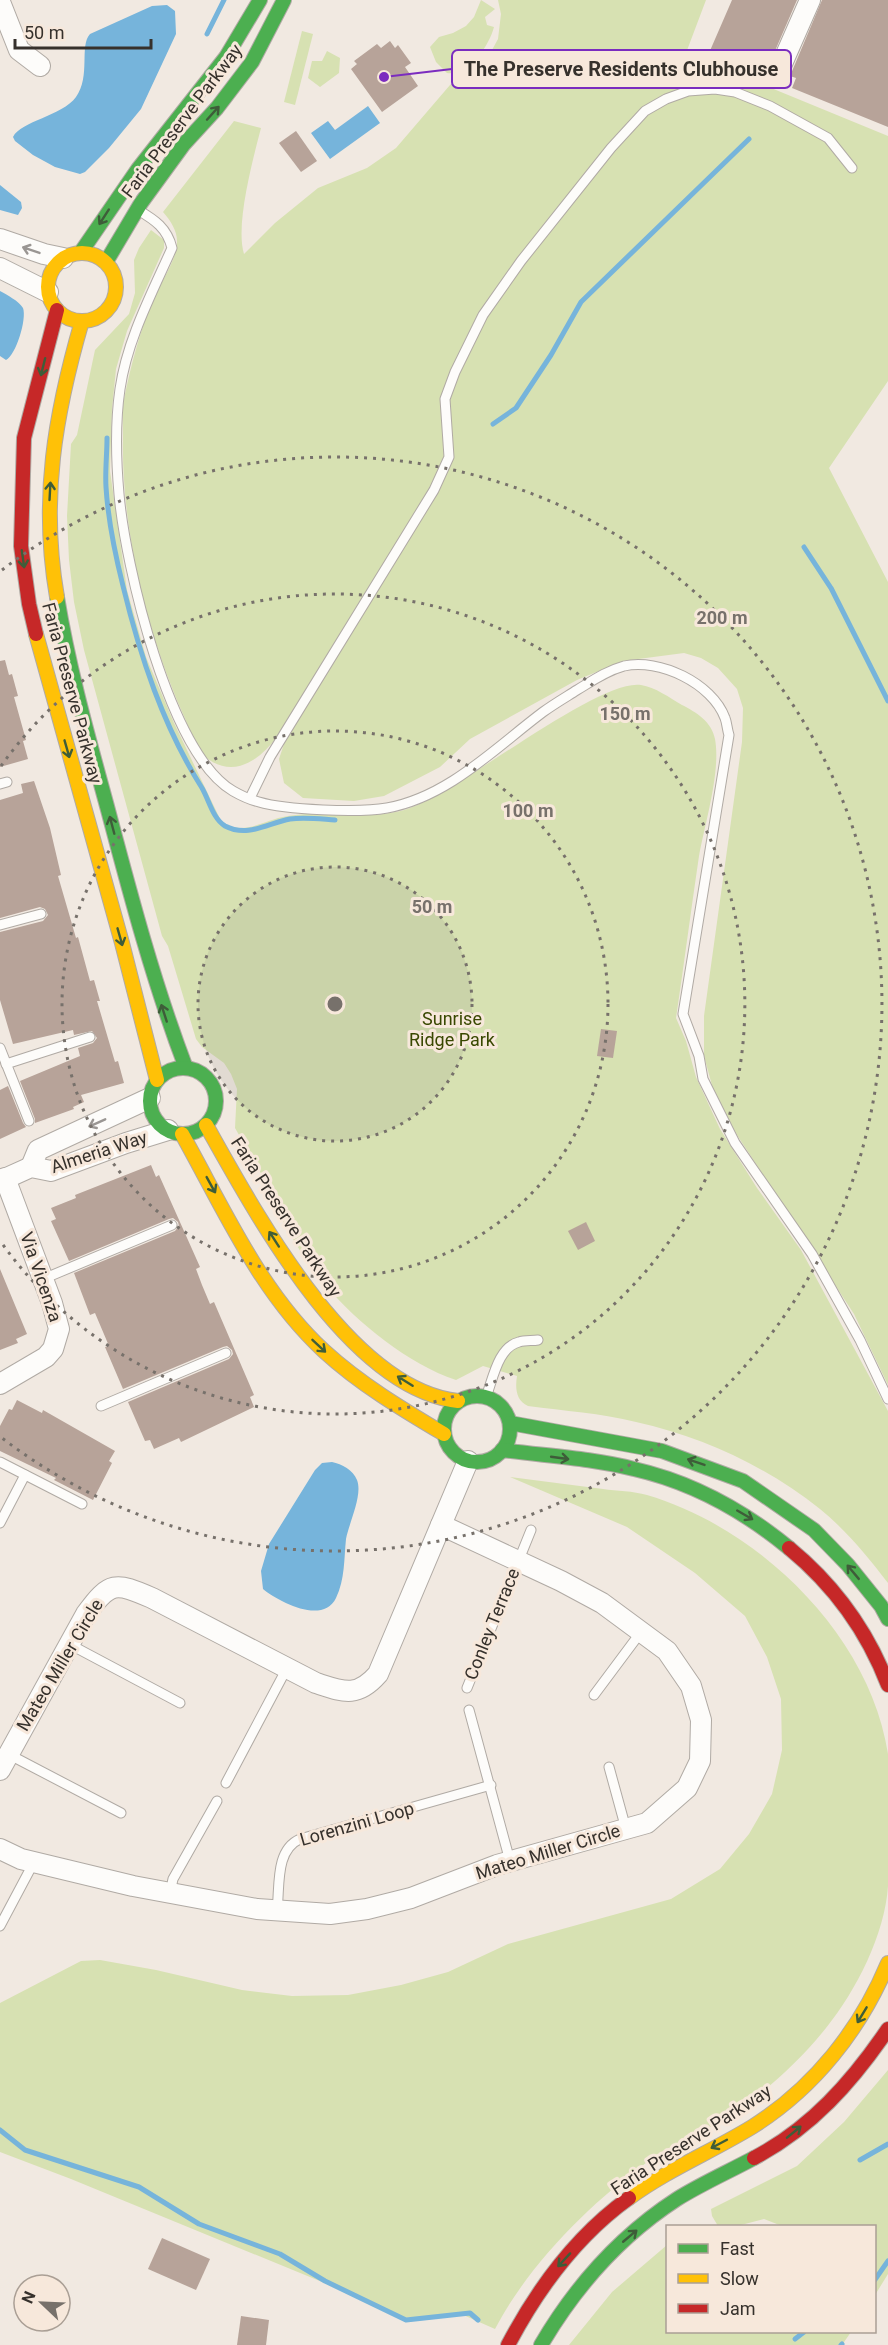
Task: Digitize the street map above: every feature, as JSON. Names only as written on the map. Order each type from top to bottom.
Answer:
[{"type":"street","name":"Faria Preserve Parkway","points":[[72,255],[157,143],[225,61],[251,20],[260,0]]},
{"type":"street","name":"Faria Preserve Parkway","points":[[106,262],[137,210],[183,144],[217,108],[252,63],[284,0]]},
{"type":"street","points":[[777,75],[810,0]]},
{"type":"street","points":[[0,2],[19,50],[40,66]]},
{"type":"street","points":[[0,239],[44,254],[72,255],[99,256],[106,262],[113,272],[116,294],[104,313],[93,319],[82,321],[64,316],[57,310],[48,292],[51,273],[72,255]]},
{"type":"street","points":[[0,268],[48,292]]},
{"type":"street","name":"Faria Preserve Parkway","points":[[57,310],[24,438],[21,546],[29,604],[42,660],[122,943],[154,1089]]},
{"type":"street","name":"Faria Preserve Parkway","points":[[82,321],[63,385],[52,446],[49,501],[51,555],[70,669],[146,953],[167,1022],[186,1068]]},
{"type":"street","points":[[175,1132],[197,1131],[206,1125],[216,1106],[212,1084],[196,1070],[175,1068],[154,1089],[154,1117],[175,1132],[277,1298],[308,1336],[341,1366],[376,1393],[444,1434],[452,1451],[468,1461],[487,1460],[502,1450],[510,1433],[510,1424],[504,1410],[493,1400],[476,1395],[458,1401],[447,1416],[444,1434]]},
{"type":"street","name":"Almeria Way","points":[[31,1167],[38,1150],[154,1089]]},
{"type":"street","name":"Faria Preserve Parkway","points":[[206,1125],[259,1215],[306,1287],[334,1323],[368,1355],[403,1381],[436,1398],[458,1401]]},
{"type":"street","name":"Almeria Way","points":[[3,1180],[31,1167],[51,1171],[126,1143],[175,1132]]},
{"type":"street","name":"Via Vicenza","points":[[0,1384],[46,1357],[56,1341],[59,1329],[43,1279],[3,1180]]},
{"type":"street","points":[[510,1424],[662,1451],[743,1480],[814,1530],[848,1565],[881,1605],[888,1618]]},
{"type":"street","points":[[502,1450],[651,1473],[707,1494],[753,1520],[833,1589],[866,1636],[888,1685]]},
{"type":"street","name":"Mateo Miller Circle","points":[[4,1762],[69,1644],[99,1596],[107,1589],[117,1587],[131,1589],[152,1598],[316,1683],[342,1692],[356,1692],[369,1684],[378,1674],[468,1461]]},
{"type":"street","name":"Mateo Miller Circle","points":[[0,1849],[34,1862],[170,1893],[257,1909],[330,1914],[367,1910],[411,1898],[510,1861],[647,1823],[687,1788],[700,1761],[700,1720],[692,1686],[667,1651],[602,1603],[518,1560],[441,1526]]},
{"type":"street","name":"Faria Preserve Parkway","points":[[508,2345],[523,2315],[555,2269],[593,2228],[642,2189],[698,2155],[752,2127],[800,2090],[832,2056],[861,2018],[888,1963]]},
{"type":"street","points":[[540,2345],[552,2323],[582,2283],[625,2240],[665,2207],[788,2137],[837,2097],[888,2029]]},
{"type":"lane","points":[[250,798],[270,757],[434,490],[449,457],[446,399],[455,372],[483,315],[521,261],[611,148],[645,111],[666,99],[688,91],[715,89],[735,92],[778,111],[828,138],[852,168]]},
{"type":"lane","points":[[137,210],[158,223],[169,235],[172,248],[138,326],[120,389],[117,442],[119,494],[130,562],[150,642],[175,710],[200,759],[231,790],[259,802],[300,808],[349,810],[385,808],[417,800],[464,773],[546,709],[602,674],[625,666],[651,664],[669,669],[690,680],[712,698],[724,716],[729,735],[683,1014],[699,1056],[703,1079],[735,1143],[812,1254],[860,1340],[888,1400]]},
{"type":"lane","points":[[0,925],[41,914]]},
{"type":"lane","points":[[6,1064],[90,1037]]},
{"type":"lane","points":[[0,1048],[28,1121]]},
{"type":"lane","points":[[43,1279],[172,1225]]},
{"type":"lane","points":[[486,1397],[499,1361],[507,1347],[519,1342],[538,1340]]},
{"type":"lane","points":[[101,1406],[226,1353]]},
{"type":"lane","points":[[0,1462],[82,1504]]},
{"type":"lane","points":[[0,1523],[25,1475]]},
{"type":"lane","name":"Conley Terrace","points":[[467,1688],[531,1530]]},
{"type":"lane","points":[[594,1695],[641,1632]]},
{"type":"lane","points":[[69,1644],[180,1703]]},
{"type":"lane","points":[[226,1783],[287,1668]]},
{"type":"lane","points":[[469,1710],[510,1861]]},
{"type":"lane","points":[[4,1762],[121,1813]]},
{"type":"lane","points":[[609,1767],[626,1828]]},
{"type":"lane","name":"Lorenzini Loop","points":[[277,1910],[284,1854],[290,1844],[300,1839],[491,1785]]},
{"type":"lane","points":[[170,1893],[173,1879],[217,1801]]},
{"type":"lane","points":[[0,1926],[34,1862]]},
{"type":"green space","points":[[481,0],[495,9],[485,17],[487,25],[494,27],[488,43],[470,65],[455,73],[447,73],[436,62],[430,47],[439,37],[466,26],[474,17]]},
{"type":"green space","points":[[498,0],[706,0],[686,53],[888,136],[888,381],[829,468],[888,582],[888,1385],[854,1314],[737,1135],[713,1089],[704,1056],[704,1016],[742,742],[743,708],[737,689],[718,668],[701,658],[684,653],[623,661],[577,680],[470,739],[440,767],[384,796],[354,801],[303,798],[284,783],[279,759],[284,744],[276,738],[256,758],[239,766],[221,765],[206,757],[191,733],[170,682],[147,613],[138,578],[126,506],[123,471],[123,413],[136,348],[153,299],[172,262],[177,244],[174,229],[163,212],[234,121],[261,128],[243,210],[244,254],[275,223],[318,188],[367,168],[396,148],[450,85],[492,50],[498,39],[501,14]]},
{"type":"green space","points":[[302,31],[313,34],[295,105],[284,102]]},
{"type":"green space","points":[[327,51],[340,58],[339,73],[320,87],[308,78],[312,61],[322,61]]},
{"type":"green space","name":"Sunrise Ridge Park","points":[[151,230],[164,240],[164,248],[127,331],[116,369],[110,471],[127,590],[146,657],[174,723],[223,825],[241,828],[303,814],[365,815],[410,808],[462,780],[563,716],[621,687],[641,685],[657,690],[698,714],[711,728],[715,739],[716,766],[712,797],[699,856],[676,1018],[686,1041],[696,1077],[720,1129],[757,1188],[801,1250],[888,1411],[888,1583],[856,1544],[820,1509],[778,1479],[733,1455],[685,1436],[636,1422],[596,1414],[528,1406],[517,1394],[517,1376],[483,1366],[456,1380],[420,1364],[368,1328],[338,1299],[314,1271],[283,1223],[282,1210],[235,1128],[237,1089],[231,1074],[224,1063],[202,1047],[196,1039],[168,946],[162,936],[84,650],[74,602],[67,516],[71,444],[77,435],[95,350],[129,314],[135,293],[134,260]]},
{"type":"green space","points":[[510,1477],[642,1494],[689,1511],[729,1533],[768,1560],[803,1592],[833,1628],[858,1668],[877,1710],[888,1754],[888,1886],[886,1904],[875,1942],[858,1979],[826,2028],[800,2058],[756,2097],[724,2119],[653,2158],[603,2197],[542,2260],[508,2306],[495,2329],[461,2314],[404,2318],[344,2291],[0,2152],[0,2003],[81,1961],[100,1960],[242,1990],[292,1996],[348,1995],[401,1985],[448,1972],[508,1944],[671,1899],[720,1869],[749,1834],[772,1794],[782,1750],[781,1699],[767,1657],[745,1616],[695,1573],[627,1527]]},
{"type":"green space","points":[[888,2070],[888,2274],[876,2293],[876,2225],[779,2225],[764,2219],[741,2225],[717,2225],[712,2216],[711,2209],[797,2166],[844,2122]]},
{"type":"green space","points":[[666,2246],[666,2333],[850,2333],[842,2345],[569,2345],[612,2292]]},
{"type":"water","points":[[167,5],[175,11],[176,34],[141,109],[109,148],[85,172],[80,174],[55,167],[33,155],[15,141],[13,137],[17,131],[70,104],[76,97],[83,80],[85,46],[90,34],[152,6]]},
{"type":"water","points":[[368,106],[380,123],[330,159],[311,133],[328,121],[335,130]]},
{"type":"water","points":[[0,185],[21,202],[22,208],[18,215],[0,210]]},
{"type":"water","points":[[0,291],[19,303],[24,313],[17,344],[6,360],[0,356]]},
{"type":"water","points":[[332,1462],[353,1473],[357,1480],[358,1493],[346,1539],[344,1569],[339,1591],[330,1606],[321,1610],[311,1610],[290,1605],[263,1589],[261,1571],[269,1544],[315,1470],[322,1463]]},
{"type":"building","points":[[732,0],[797,0],[768,67],[762,64],[758,74],[709,53]]},
{"type":"building","points":[[822,0],[888,0],[888,127],[792,88],[796,78],[790,76]]},
{"type":"building","points":[[390,41],[395,48],[398,45],[411,63],[405,67],[418,86],[382,112],[351,69],[357,64],[354,61],[377,44],[381,48]]},
{"type":"building","points":[[296,131],[317,161],[301,172],[279,143]]},
{"type":"building","points":[[5,660],[9,675],[12,674],[18,696],[14,697],[26,740],[23,741],[28,759],[0,767],[0,661]]},
{"type":"building","points":[[34,781],[50,828],[61,875],[58,876],[76,938],[78,937],[90,981],[94,980],[100,1001],[97,1001],[115,1062],[118,1061],[124,1083],[81,1095],[84,1102],[73,1107],[74,1109],[35,1123],[20,1081],[80,1056],[78,1048],[93,1043],[97,1038],[92,1031],[74,1035],[73,1030],[13,1044],[0,1000],[0,932],[43,921],[48,915],[45,909],[40,907],[0,918],[0,800],[23,793],[21,784]]},
{"type":"building","points":[[601,1029],[617,1031],[613,1058],[597,1056]]},
{"type":"building","points":[[8,1086],[26,1127],[0,1139],[0,1090]]},
{"type":"building","points":[[151,1165],[156,1177],[159,1175],[200,1267],[196,1269],[210,1304],[214,1302],[254,1395],[250,1397],[254,1407],[181,1442],[179,1438],[154,1449],[150,1440],[145,1441],[128,1402],[229,1359],[233,1354],[232,1350],[227,1346],[223,1347],[123,1389],[105,1347],[109,1346],[95,1313],[90,1315],[74,1273],[175,1231],[179,1226],[178,1222],[173,1218],[169,1219],[69,1261],[51,1221],[56,1219],[51,1208],[76,1198],[75,1195]]},
{"type":"building","points":[[586,1222],[595,1241],[578,1250],[568,1231]]},
{"type":"building","points":[[0,1269],[27,1334],[16,1339],[18,1343],[0,1350]]},
{"type":"building","points":[[17,1400],[42,1413],[43,1410],[115,1451],[109,1461],[112,1463],[93,1500],[54,1480],[56,1478],[0,1451],[0,1426]]},
{"type":"building","points":[[162,2238],[210,2259],[196,2290],[148,2269]]},
{"type":"building","points":[[241,2316],[269,2320],[266,2345],[237,2345]]},
{"type":"waterway","points":[[207,34],[224,0]]},
{"type":"waterway","points":[[493,424],[516,408],[551,355],[581,302],[749,139]]},
{"type":"waterway","points":[[107,438],[106,481],[110,524],[137,638],[164,715],[214,814],[225,826],[242,831],[290,819],[335,820]]},
{"type":"waterway","points":[[804,547],[831,588],[888,701]]},
{"type":"waterway","points":[[0,2130],[25,2150],[139,2187],[199,2224],[280,2254],[325,2281],[406,2320],[470,2313],[478,2320]]},
{"type":"waterway","points":[[860,2160],[888,2144]]},
{"type":"waterway","points":[[876,2278],[888,2261]]},
{"type":"waterway","points":[[795,2339],[803,2333]]},
{"type":"traffic: fast","points":[[81,252],[138,169],[226,57],[260,0]]},
{"type":"traffic: fast","points":[[106,262],[141,203],[184,144],[217,108],[252,62],[284,0]]},
{"type":"traffic: fast","points":[[57,597],[80,705],[125,875],[153,972],[186,1068]]},
{"type":"traffic: fast","points":[[183,1068],[196,1071],[206,1078],[213,1088],[216,1101],[213,1114],[206,1124],[196,1131],[183,1134],[170,1131],[160,1124],[153,1114],[150,1101],[153,1088],[160,1078],[170,1071],[183,1068]]},
{"type":"traffic: fast","points":[[477,1396],[490,1399],[500,1406],[507,1416],[510,1429],[507,1442],[500,1452],[490,1459],[477,1462],[464,1459],[454,1452],[447,1442],[444,1429],[447,1416],[454,1406],[464,1399],[477,1396]]},
{"type":"traffic: fast","points":[[510,1423],[662,1451],[743,1481],[814,1530],[848,1565],[881,1606],[888,1619]]},
{"type":"traffic: fast","points":[[502,1450],[601,1462],[676,1482],[735,1510],[789,1548]]},
{"type":"traffic: fast","points":[[541,2345],[584,2283],[636,2229],[677,2199],[754,2158]]},
{"type":"traffic: slow","points":[[82,253],[95,256],[106,263],[113,274],[116,287],[113,300],[106,311],[95,318],[82,321],[69,318],[58,311],[51,300],[48,287],[51,274],[58,263],[69,256],[82,253]]},
{"type":"traffic: slow","points":[[57,597],[50,526],[53,458],[64,390],[82,321]]},
{"type":"traffic: slow","points":[[36,634],[122,943],[157,1080]]},
{"type":"traffic: slow","points":[[206,1125],[279,1247],[310,1291],[343,1331],[380,1365],[418,1389],[458,1401]]},
{"type":"traffic: slow","points":[[182,1134],[262,1276],[301,1328],[352,1374],[444,1434]]},
{"type":"traffic: slow","points":[[629,2198],[658,2179],[752,2127],[774,2112],[815,2076],[833,2056],[864,2011],[888,1963]]},
{"type":"traffic: jam","points":[[36,634],[29,604],[21,546],[24,438],[57,310]]},
{"type":"traffic: jam","points":[[789,1548],[820,1577],[848,1610],[870,1646],[888,1685]]},
{"type":"traffic: jam","points":[[754,2158],[794,2133],[829,2102],[860,2067],[888,2029]]},
{"type":"traffic: jam","points":[[508,2345],[532,2303],[560,2264],[592,2229],[629,2198]]},
{"type":"place","name":"The Preserve Residents Clubhouse","points":[[384,77]]}]
